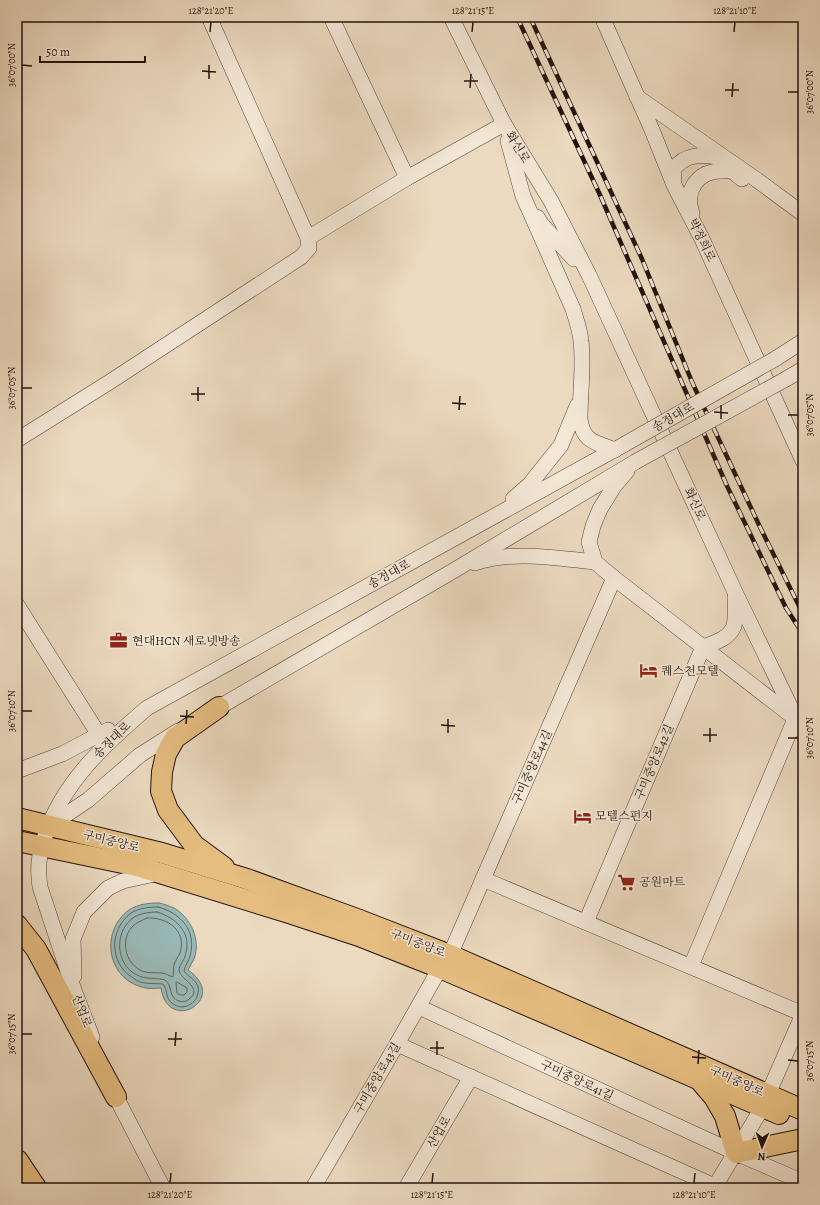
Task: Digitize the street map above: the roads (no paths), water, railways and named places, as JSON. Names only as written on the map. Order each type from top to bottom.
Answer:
[{"type":"highway","points":[[17,1161],[35,1188]]},
{"type":"main road","points":[[219,707],[175,738],[166,754],[162,772],[161,791],[168,810],[194,845],[225,868],[247,879]]},
{"type":"main road","name":"구미중앙로","points":[[17,818],[162,853],[247,879],[445,962],[765,1101],[803,1123]]},
{"type":"main road","name":"구미중앙로","points":[[17,841],[136,866],[445,962],[700,1080],[765,1101],[803,1110]]},
{"type":"main road","points":[[17,925],[36,949],[116,1097]]},
{"type":"main road","points":[[700,1080],[714,1097],[725,1116],[736,1153],[803,1139]]},
{"type":"street","points":[[17,440],[108,383],[301,257],[309,248],[308,238],[209,17]]},
{"type":"street","points":[[331,17],[407,178]]},
{"type":"street","name":"화신로","points":[[451,17],[504,124],[551,201],[589,275],[735,592],[803,733]]},
{"type":"street","name":"박정희로","points":[[602,17],[652,130],[674,185],[702,239],[803,461]]},
{"type":"street","points":[[636,96],[729,165],[803,226]]},
{"type":"street","points":[[308,238],[407,178],[504,124],[523,196],[573,309],[581,340],[583,368],[580,396],[581,427],[588,439],[620,447]]},
{"type":"street","points":[[674,185],[673,170],[677,163],[694,155],[705,155],[729,165],[757,180],[803,214]]},
{"type":"street","points":[[702,239],[691,208],[690,194],[699,178],[708,172],[729,165]]},
{"type":"street","name":"화신로","points":[[523,196],[542,225],[555,237],[589,275]]},
{"type":"street","points":[[551,201],[561,284]]},
{"type":"street","name":"송정대로","points":[[49,826],[66,791],[80,773],[119,732],[147,708],[620,447],[775,359],[803,341]]},
{"type":"street","points":[[49,826],[88,800],[140,755],[219,707],[453,571],[635,462],[803,369]]},
{"type":"street","points":[[492,517],[530,484],[561,445],[569,428],[580,396]]},
{"type":"street","points":[[635,462],[615,485],[600,509],[593,526],[589,542],[595,562],[795,719],[691,966]]},
{"type":"street","points":[[453,571],[484,560],[507,556],[530,556],[595,562]]},
{"type":"street","name":"구미중앙로44길","points":[[445,962],[483,879],[614,578]]},
{"type":"street","points":[[703,647],[726,637],[734,625],[735,592]]},
{"type":"street","points":[[17,605],[99,735]]},
{"type":"street","name":"구미중앙로42길","points":[[586,922],[703,647]]},
{"type":"street","points":[[17,771],[62,754],[147,708]]},
{"type":"street","name":"산업로","points":[[49,826],[42,846],[37,869],[40,887],[75,993],[116,1097],[162,1188]]},
{"type":"street","points":[[75,993],[73,939],[84,912],[108,888],[123,881],[159,873]]},
{"type":"street","points":[[397,1044],[716,1187],[765,1101],[803,1014],[483,879]]},
{"type":"street","name":"구미중앙로43길","points":[[313,1188],[445,962]]},
{"type":"street","name":"구미중앙로41길","points":[[419,1007],[736,1153],[803,1182]]},
{"type":"street","name":"산업로","points":[[406,1188],[471,1077]]},
{"type":"water","points":[[159,903],[165,904],[180,912],[190,924],[195,937],[196,952],[188,970],[199,981],[202,992],[200,1001],[193,1008],[184,1011],[174,1009],[166,1002],[161,988],[146,988],[133,984],[123,976],[116,966],[112,955],[111,943],[114,930],[120,919],[129,910],[136,906]]},
{"type":"railway","points":[[517,17],[600,195],[727,486],[786,608],[803,634]]},
{"type":"railway","points":[[530,17],[642,259],[692,382],[760,527],[803,614]]},
{"type":"place","name":"현대HCN 새로넷방송","points":[[119,641]]},
{"type":"place","name":"퀘스천모텔","points":[[648,671]]},
{"type":"place","name":"모텔스펀지","points":[[582,816]]},
{"type":"place","name":"공원마트","points":[[626,882]]}]
